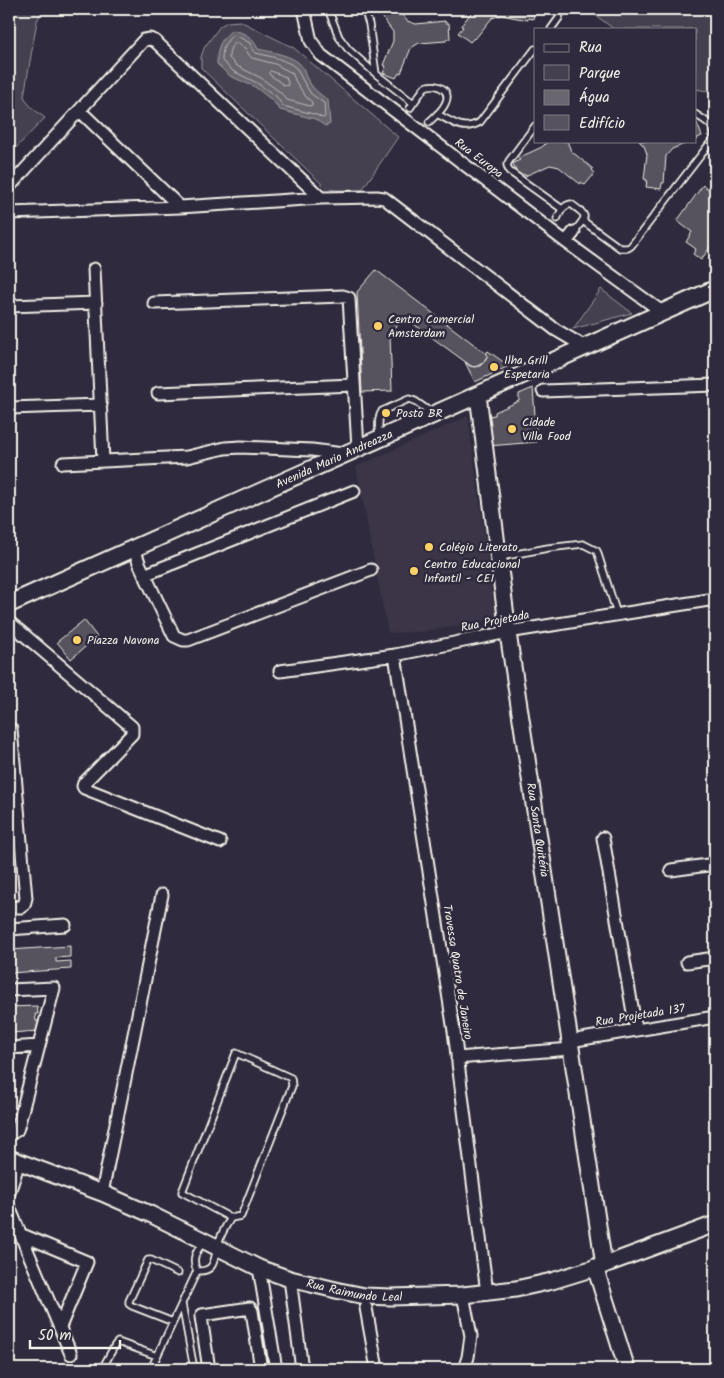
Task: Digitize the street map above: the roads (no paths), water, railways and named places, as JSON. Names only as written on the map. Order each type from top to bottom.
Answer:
[{"type":"main road","name":"Avenida Mario Andreazza","points":[[9,604],[715,288]]},
{"type":"street","name":"Rua Europa","points":[[304,9],[312,41],[321,55],[408,110],[420,131],[662,312]]},
{"type":"street","points":[[9,187],[144,40],[150,39],[155,41],[321,198]]},
{"type":"street","points":[[80,111],[180,207]]},
{"type":"street","points":[[420,131],[429,122]]},
{"type":"street","points":[[9,213],[377,197],[388,200],[556,330],[585,347]]},
{"type":"street","points":[[551,230],[557,219]]},
{"type":"street","points":[[566,242],[574,232]]},
{"type":"street","points":[[94,269],[103,461]]},
{"type":"street","points":[[63,463],[187,457],[225,448],[241,447],[352,451],[354,385],[349,298],[344,296],[154,303]]},
{"type":"street","points":[[9,306],[96,303]]},
{"type":"street","points":[[158,393],[354,385]]},
{"type":"street","points":[[543,391],[715,385]]},
{"type":"street","name":"Rua Santa Quitéria","points":[[478,395],[508,632],[571,1045],[600,1266],[628,1369]]},
{"type":"street","points":[[9,408],[101,405]]},
{"type":"street","points":[[144,575],[354,491]]},
{"type":"street","points":[[134,549],[144,575],[174,636],[183,640],[188,640],[371,570]]},
{"type":"street","name":"Rua Projetada","points":[[280,671],[395,655],[508,632],[715,599]]},
{"type":"street","points":[[9,622],[132,727],[132,734],[84,783],[84,788],[220,842]]},
{"type":"street","name":"Travessa Quatro de Janeiro","points":[[395,655],[457,1058],[487,1293]]},
{"type":"street","points":[[9,907],[21,907],[24,905],[26,898],[11,729]]},
{"type":"street","points":[[603,838],[636,1030]]},
{"type":"street","points":[[671,870],[715,864]]},
{"type":"street","points":[[102,1193],[162,895]]},
{"type":"street","points":[[9,929],[65,925]]},
{"type":"street","points":[[687,962],[715,958]]},
{"type":"street","points":[[9,990],[54,988],[18,1127],[17,1130],[9,1134]]},
{"type":"street","name":"Rua Projetada 137","points":[[457,1058],[571,1045],[636,1030],[715,1017]]},
{"type":"street","points":[[9,1048],[39,1046]]},
{"type":"street","points":[[9,1193],[14,1160]]},
{"type":"street","name":"Rua Raimundo Leal","points":[[14,1160],[102,1193],[150,1214],[259,1268],[290,1279],[365,1296],[463,1295],[516,1289],[552,1281],[600,1266],[715,1224]]},
{"type":"street","points":[[9,1207],[71,1354]]},
{"type":"street","points":[[20,1234],[87,1262],[60,1327]]},
{"type":"street","points":[[259,1268],[276,1369]]},
{"type":"street","points":[[290,1279],[302,1369]]},
{"type":"street","points":[[463,1295],[471,1336],[464,1369]]},
{"type":"street","points":[[210,1369],[202,1315],[250,1308],[261,1369]]},
{"type":"street","points":[[366,1308],[377,1369]]},
{"type":"lane","points":[[328,9],[340,37],[348,49],[376,74],[408,110],[424,87],[438,85],[446,91],[445,106],[429,122]]},
{"type":"lane","points":[[364,9],[369,24],[376,74]]},
{"type":"lane","points":[[552,28],[559,18],[560,9]]},
{"type":"lane","points":[[437,114],[460,126],[467,127],[480,122],[534,50]]},
{"type":"lane","points":[[583,221],[620,248],[631,246],[714,138],[713,127],[696,115]]},
{"type":"lane","points":[[534,127],[509,161],[507,165],[509,171],[562,209]]},
{"type":"lane","points":[[557,219],[562,209],[571,204],[585,215],[585,218],[574,232]]},
{"type":"lane","points":[[380,439],[378,426],[382,411],[409,399],[434,414]]},
{"type":"lane","points":[[498,557],[583,544],[597,551],[618,614]]},
{"type":"lane","points":[[198,1271],[194,1264],[195,1255],[211,1243],[231,1218],[242,1216],[292,1086],[291,1078],[236,1053],[182,1192],[231,1218]]},
{"type":"lane","points":[[198,1271],[210,1268],[215,1261],[211,1243]]},
{"type":"lane","points":[[173,1322],[132,1306],[130,1301],[148,1260],[178,1273]]},
{"type":"lane","points":[[151,1369],[198,1271]]},
{"type":"lane","points":[[182,1304],[194,1369]]},
{"type":"lane","points":[[102,1369],[118,1342],[157,1356]]},
{"type":"water","points":[[232,30],[248,36],[258,49],[288,57],[298,62],[318,93],[328,100],[330,124],[325,126],[315,119],[280,110],[273,101],[255,87],[230,76],[217,64],[220,45]]},
{"type":"waterway","points":[[9,30],[11,9]]},
{"type":"place","name":"Centro Comercial Amsterdam","points":[[378,326]]},
{"type":"place","name":"Ilha Grill Espetaria","points":[[494,367]]},
{"type":"place","name":"Posto BR","points":[[386,413]]},
{"type":"place","name":"Cidade Villa Food","points":[[512,429]]},
{"type":"place","name":"Colégio Literato","points":[[429,547]]},
{"type":"place","name":"Centro Educacional Infantil - CEI","points":[[414,571]]},
{"type":"place","name":"Piazza Navona","points":[[77,640]]}]
